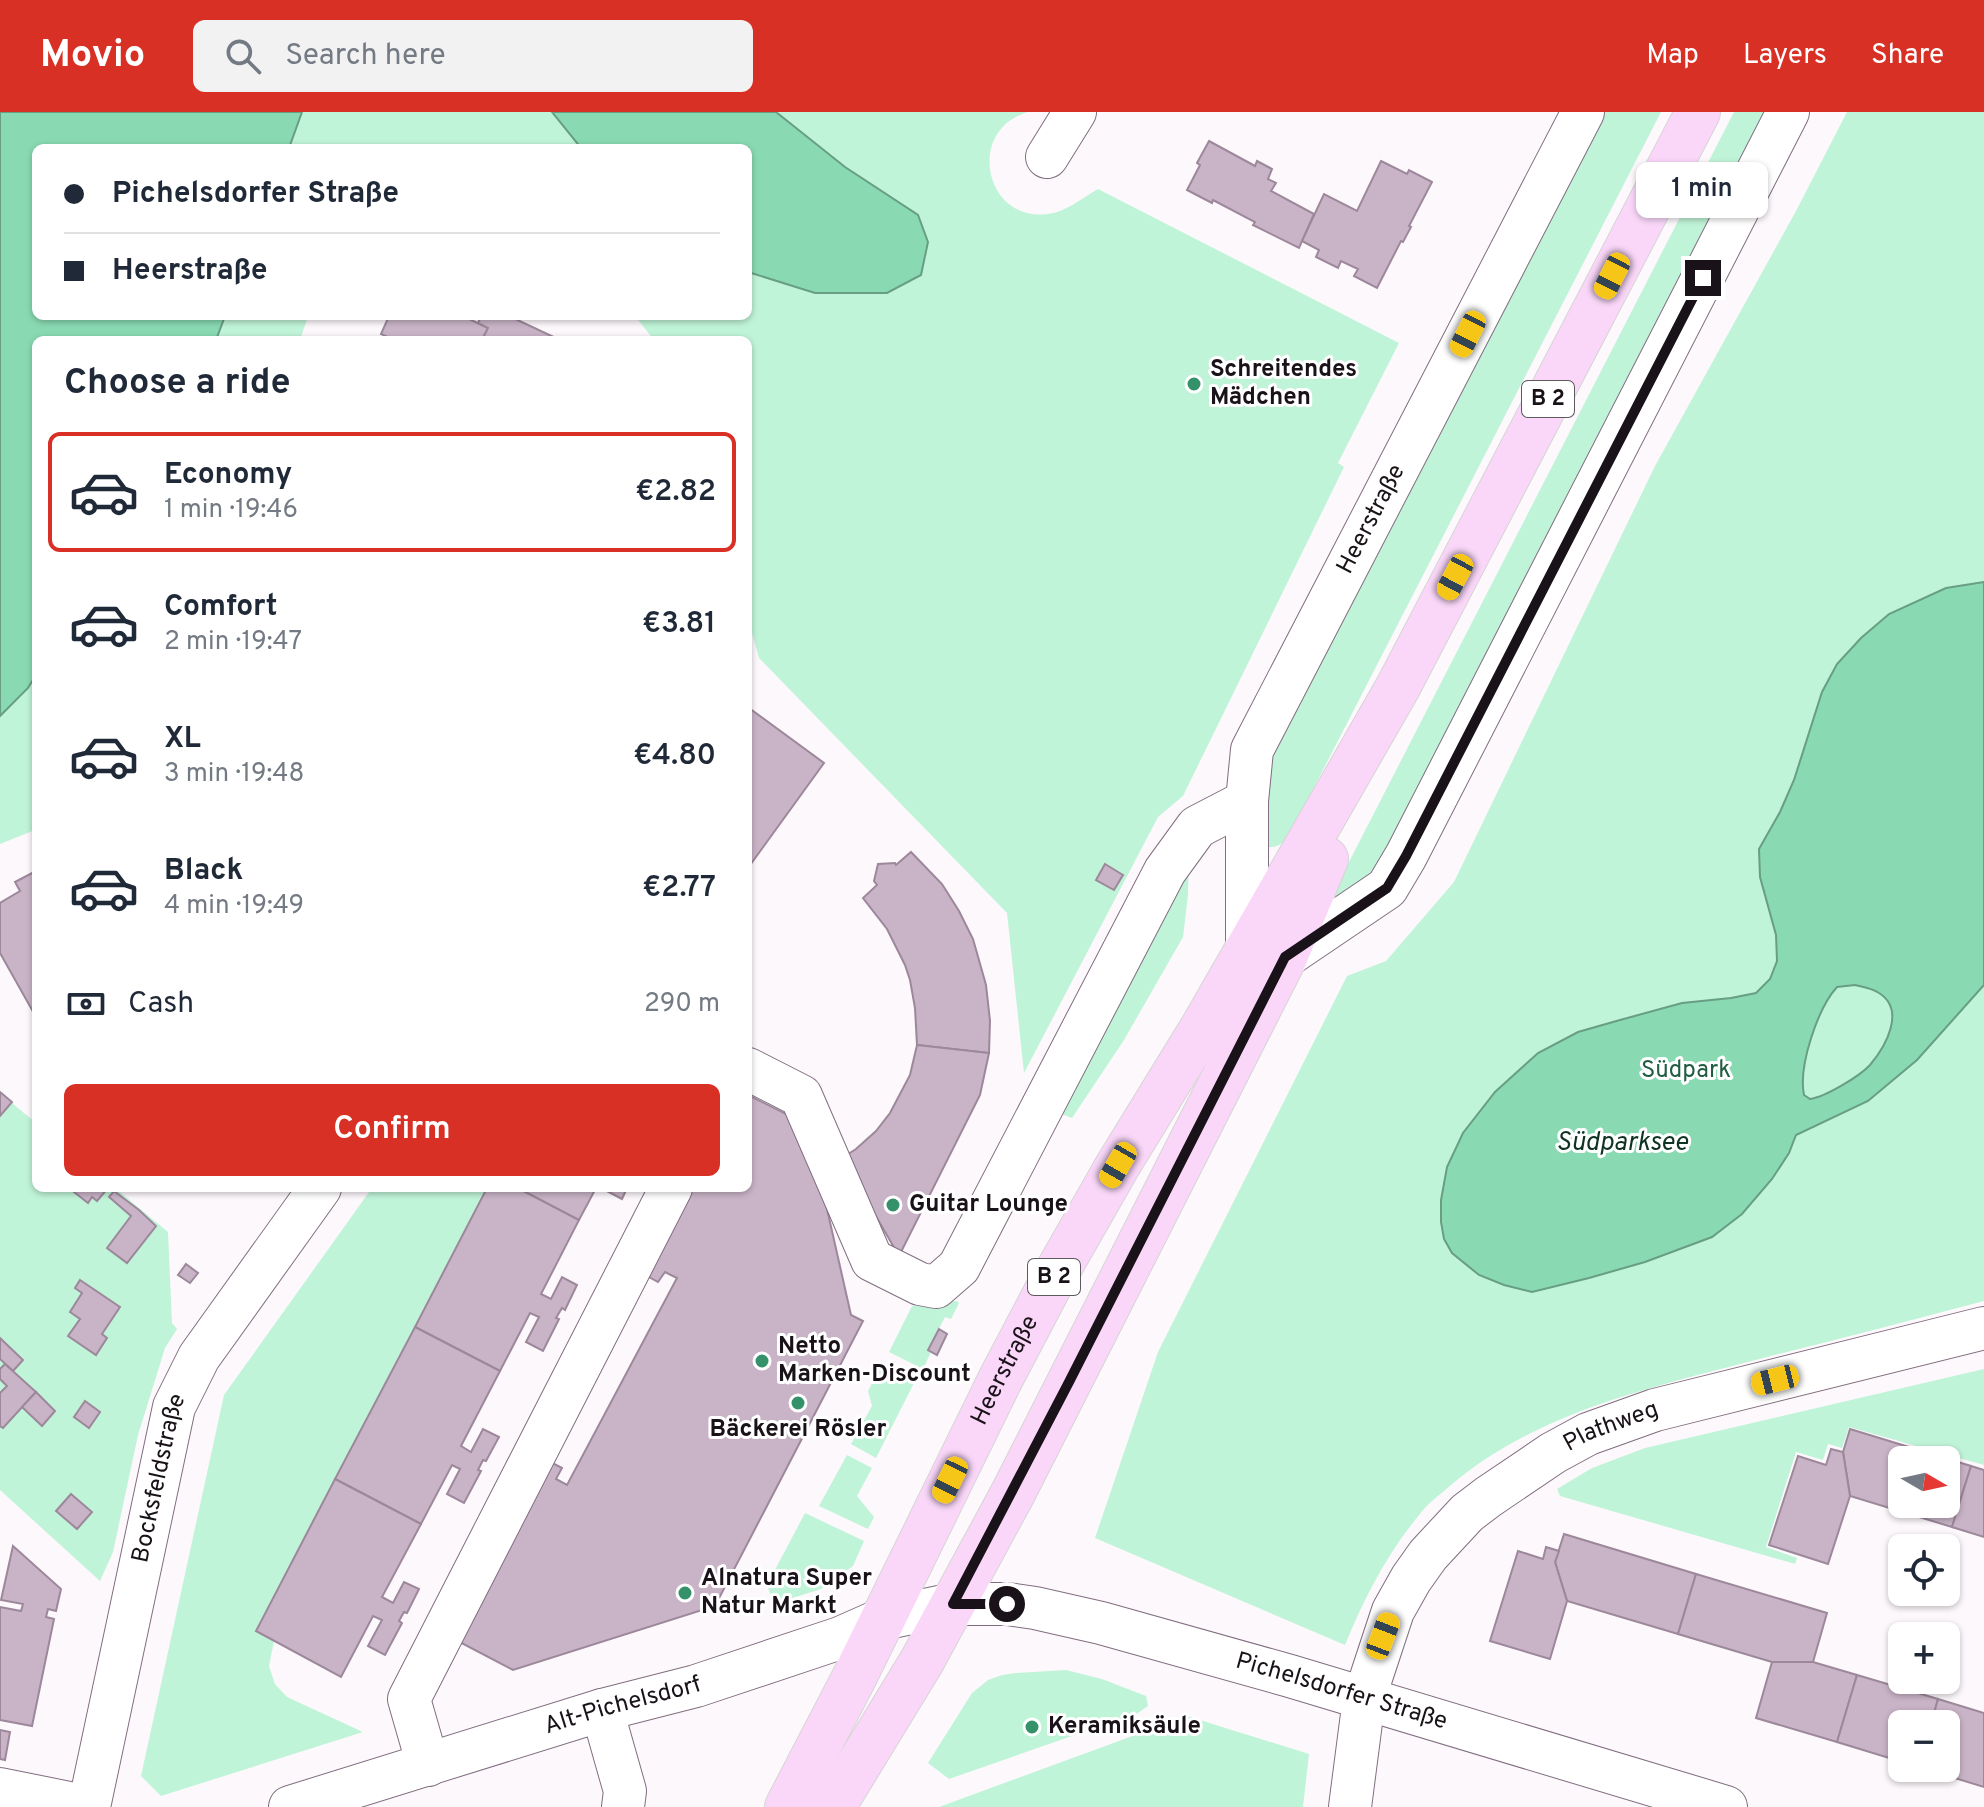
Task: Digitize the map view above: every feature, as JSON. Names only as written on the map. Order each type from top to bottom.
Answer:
[{"type":"main road","name":"Heerstraße","points":[[833,1807],[922,1661],[1020,1479],[1266,952],[1398,687],[1698,112]]},
{"type":"main road","name":"Heerstraße","points":[[787,1807],[1053,1279],[1110,1178],[1204,1025],[1266,952]]},
{"type":"street","points":[[1047,157],[1075,112]]},
{"type":"street","name":"Heerstraße","points":[[1583,112],[1252,750],[1247,801],[1266,952],[1387,888],[1788,112]]},
{"type":"street","points":[[752,1071],[801,1096],[872,1260],[920,1284],[936,1287],[959,1267],[1171,862],[1197,827],[1247,801]]},
{"type":"street","name":"Bocksfeldstraße","points":[[0,1789],[89,1807],[174,1407],[199,1357],[317,1192]]},
{"type":"street","points":[[428,1765],[409,1699],[669,1192]]},
{"type":"street","name":"Plathweg","points":[[1350,1807],[1364,1699],[1393,1611],[1428,1555],[1467,1513],[1553,1453],[1588,1434],[1655,1410],[1984,1328]]},
{"type":"street","name":"Alt-Pichelsdorf","points":[[290,1807],[602,1710],[696,1686],[840,1638],[883,1619],[953,1604]]},
{"type":"street","name":"Pichelsdorfer Straße","points":[[953,1604],[1007,1604],[1058,1613],[1290,1676],[1726,1807]]},
{"type":"street","points":[[602,1710],[625,1791],[623,1807]]},
{"type":"green space","points":[[302,112],[1028,112],[1008,122],[996,137],[990,155],[991,173],[997,190],[1009,204],[1026,213],[1055,213],[1098,189],[1399,343],[1338,463],[1344,467],[1183,796],[1158,817],[1024,1073],[1007,913],[759,658],[752,633],[752,336],[651,336],[638,320],[752,320],[752,144],[290,144]]},
{"type":"green space","points":[[1596,112],[1661,112],[1287,840],[1276,846],[1263,846],[1263,758]]},
{"type":"green space","points":[[1734,112],[1769,112],[1399,834],[1367,882],[1335,903],[1331,897]]},
{"type":"green space","name":"Südpark","points":[[1847,112],[1984,112],[1984,1301],[1642,1390],[1561,1419],[1522,1437],[1485,1459],[1424,1509],[1379,1574],[1345,1645],[1095,1538],[1158,1352],[1347,976],[1386,961],[1454,882],[1655,466]]},
{"type":"green space","points":[[224,320],[307,320],[301,336],[218,336]]},
{"type":"green space","points":[[32,682],[32,831],[0,844],[0,716]]},
{"type":"green space","points":[[1189,848],[1183,937],[1124,1040],[1072,1118],[1051,1110]]},
{"type":"green space","points":[[0,1093],[32,1120],[32,1192],[120,1192],[168,1232],[172,1323],[177,1329],[165,1348],[138,1435],[113,1552],[100,1581],[0,1490]]},
{"type":"green space","points":[[369,1192],[485,1192],[256,1631],[274,1641],[269,1666],[275,1684],[287,1697],[363,1732],[161,1796],[141,1776],[224,1395]]},
{"type":"green space","points":[[959,1303],[951,1319],[945,1317],[928,1350],[931,1352],[923,1369],[889,1352],[912,1306]]},
{"type":"green space","points":[[881,1366],[914,1383],[876,1458],[851,1444],[872,1406],[868,1391]]},
{"type":"green space","points":[[1984,1369],[1984,1465],[1960,1458],[1960,1446],[1916,1446],[1849,1427],[1842,1448],[1828,1444],[1823,1460],[1796,1452],[1766,1547],[1797,1558],[1795,1564],[1560,1496],[1557,1489],[1592,1468],[1645,1448]]},
{"type":"green space","points":[[847,1455],[872,1468],[857,1496],[874,1517],[868,1529],[819,1506]]},
{"type":"green space","points":[[805,1513],[864,1541],[853,1566],[821,1589],[774,1604],[767,1585]]},
{"type":"green space","points":[[1066,1670],[1102,1679],[1146,1696],[1148,1706],[1138,1713],[949,1779],[928,1763],[972,1693],[988,1680],[1016,1673]]},
{"type":"green space","points":[[1187,1716],[1309,1754],[1303,1807],[939,1807]]},
{"type":"water","points":[[0,112],[302,112],[290,144],[32,144],[32,320],[224,320],[218,336],[32,336],[32,682],[0,716]]},
{"type":"water","points":[[552,112],[776,112],[845,167],[918,215],[928,242],[921,275],[887,293],[815,293],[752,273],[752,144],[578,144]]},
{"type":"water","name":"Südparksee","points":[[1984,582],[1984,985],[1917,1060],[1868,1101],[1796,1135],[1789,1153],[1772,1179],[1742,1214],[1712,1237],[1645,1262],[1532,1292],[1479,1275],[1452,1253],[1444,1239],[1441,1222],[1447,1167],[1463,1133],[1495,1092],[1538,1053],[1578,1032],[1682,1003],[1756,993],[1770,979],[1777,961],[1776,935],[1760,877],[1759,849],[1794,780],[1822,692],[1837,664],[1889,614],[1946,588]],"holes":[[[1855,985],[1876,991],[1887,1000],[1891,1009],[1891,1028],[1876,1057],[1865,1070],[1833,1090],[1810,1099],[1804,1095],[1803,1083],[1811,1038],[1823,1009],[1837,987]]]},
{"type":"building","points":[[1209,141],[1255,166],[1257,161],[1272,169],[1268,179],[1276,183],[1271,191],[1314,214],[1299,248],[1213,200],[1212,203],[1187,190]]},
{"type":"building","points":[[1381,161],[1432,182],[1377,288],[1354,276],[1358,269],[1341,261],[1338,268],[1316,257],[1319,250],[1302,241],[1324,194],[1357,211]]},
{"type":"building","points":[[387,320],[471,320],[488,328],[484,336],[381,334]]},
{"type":"building","points":[[479,320],[518,320],[552,336],[484,336],[488,328],[478,323]]},
{"type":"building","points":[[752,710],[824,763],[752,862]]},
{"type":"building","points":[[911,852],[942,884],[973,939],[986,985],[990,1021],[989,1053],[917,1045],[915,1008],[905,965],[887,929],[863,898],[877,885],[874,881],[878,864],[896,865]]},
{"type":"building","points":[[1105,864],[1123,875],[1114,890],[1096,880]]},
{"type":"building","points":[[32,873],[32,1010],[0,953],[0,903],[20,891],[15,882]]},
{"type":"building","points":[[917,1045],[989,1053],[980,1095],[899,1256],[842,1158],[876,1131],[890,1113],[910,1075]]},
{"type":"building","points":[[0,1092],[12,1102],[0,1116]]},
{"type":"building","points":[[752,1097],[808,1125],[851,1315],[863,1321],[715,1606],[513,1670],[452,1638],[543,1458],[562,1468],[556,1479],[567,1485],[677,1278],[665,1272],[658,1282],[640,1272],[681,1192],[752,1192]]},
{"type":"building","points":[[74,1192],[105,1192],[97,1201],[92,1197],[88,1203]]},
{"type":"building","points":[[115,1192],[156,1226],[127,1263],[107,1248],[131,1216],[109,1197]]},
{"type":"building","points":[[485,1192],[526,1192],[579,1220],[541,1294],[551,1299],[562,1277],[577,1285],[565,1310],[562,1308],[556,1318],[559,1319],[543,1351],[526,1342],[539,1317],[530,1313],[500,1371],[415,1327]]},
{"type":"building","points":[[526,1192],[594,1192],[579,1220]]},
{"type":"building","points":[[609,1192],[625,1192],[622,1199]]},
{"type":"building","points":[[186,1264],[198,1273],[190,1283],[178,1275]]},
{"type":"building","points":[[80,1280],[120,1307],[102,1334],[107,1338],[96,1355],[68,1336],[80,1319],[70,1312],[82,1293],[75,1288]]},
{"type":"building","points":[[415,1327],[500,1371],[461,1446],[471,1452],[483,1429],[499,1437],[486,1461],[483,1460],[478,1470],[481,1471],[464,1503],[447,1494],[460,1469],[452,1465],[421,1524],[335,1479]]},
{"type":"building","points":[[939,1329],[947,1334],[937,1355],[928,1350]]},
{"type":"building","points":[[0,1338],[23,1360],[13,1371],[0,1359]]},
{"type":"building","points":[[5,1364],[36,1392],[3,1428],[0,1426],[0,1393],[7,1386],[0,1379],[0,1369]]},
{"type":"building","points":[[36,1392],[55,1411],[42,1426],[22,1407]]},
{"type":"building","points":[[85,1401],[100,1412],[89,1428],[74,1417]]},
{"type":"building","points":[[1850,1429],[1906,1446],[1888,1446],[1888,1508],[1850,1496],[1843,1452]]},
{"type":"building","points":[[1831,1449],[1843,1452],[1850,1496],[1828,1564],[1769,1545],[1798,1456],[1826,1465]]},
{"type":"building","points":[[1960,1463],[1971,1466],[1960,1501]]},
{"type":"building","points":[[1971,1466],[1984,1470],[1984,1537],[1952,1527],[1955,1518],[1960,1518],[1960,1501]]},
{"type":"building","points":[[335,1479],[421,1524],[382,1597],[393,1603],[404,1582],[419,1589],[407,1613],[404,1612],[399,1621],[402,1623],[385,1655],[368,1646],[382,1620],[373,1616],[341,1677],[256,1631]]},
{"type":"building","points":[[71,1494],[92,1512],[77,1529],[56,1511]]},
{"type":"building","points":[[1922,1518],[1955,1518],[1952,1527]]},
{"type":"building","points":[[1564,1534],[1696,1574],[1678,1634],[1567,1601],[1555,1562]]},
{"type":"building","points":[[13,1546],[61,1589],[56,1611],[48,1609],[46,1617],[54,1619],[32,1726],[0,1720],[0,1607],[21,1611],[23,1604],[1,1600]]},
{"type":"building","points":[[1546,1547],[1559,1551],[1555,1562],[1567,1601],[1550,1659],[1490,1641],[1518,1551],[1543,1559]]},
{"type":"building","points":[[1696,1574],[1827,1613],[1813,1662],[1772,1662],[1678,1634]]},
{"type":"building","points":[[1772,1662],[1813,1662],[1857,1675],[1837,1742],[1756,1718]]},
{"type":"building","points":[[1857,1675],[1888,1684],[1888,1694],[1921,1694],[1938,1699],[1935,1710],[1888,1710],[1888,1758],[1837,1742]]},
{"type":"building","points":[[1938,1699],[1984,1713],[1984,1787],[1960,1780],[1960,1710],[1935,1710]]},
{"type":"building","points":[[0,1730],[10,1732],[5,1760],[0,1759]]},
{"type":"place","name":"Schreitendes Mädchen","points":[[1194,384]]},
{"type":"place","name":"Guitar Lounge","points":[[893,1205]]},
{"type":"place","name":"Netto Marken-Discount","points":[[762,1361]]},
{"type":"place","name":"Bäckerei Rösler","points":[[798,1403]]},
{"type":"place","name":"Alnatura Super Natur Markt","points":[[685,1593]]},
{"type":"place","name":"Keramiksäule","points":[[1032,1727]]},
{"type":"route","points":[[1007,1604],[953,1604],[1013,1493],[1285,957],[1387,888],[1703,278]]}]
